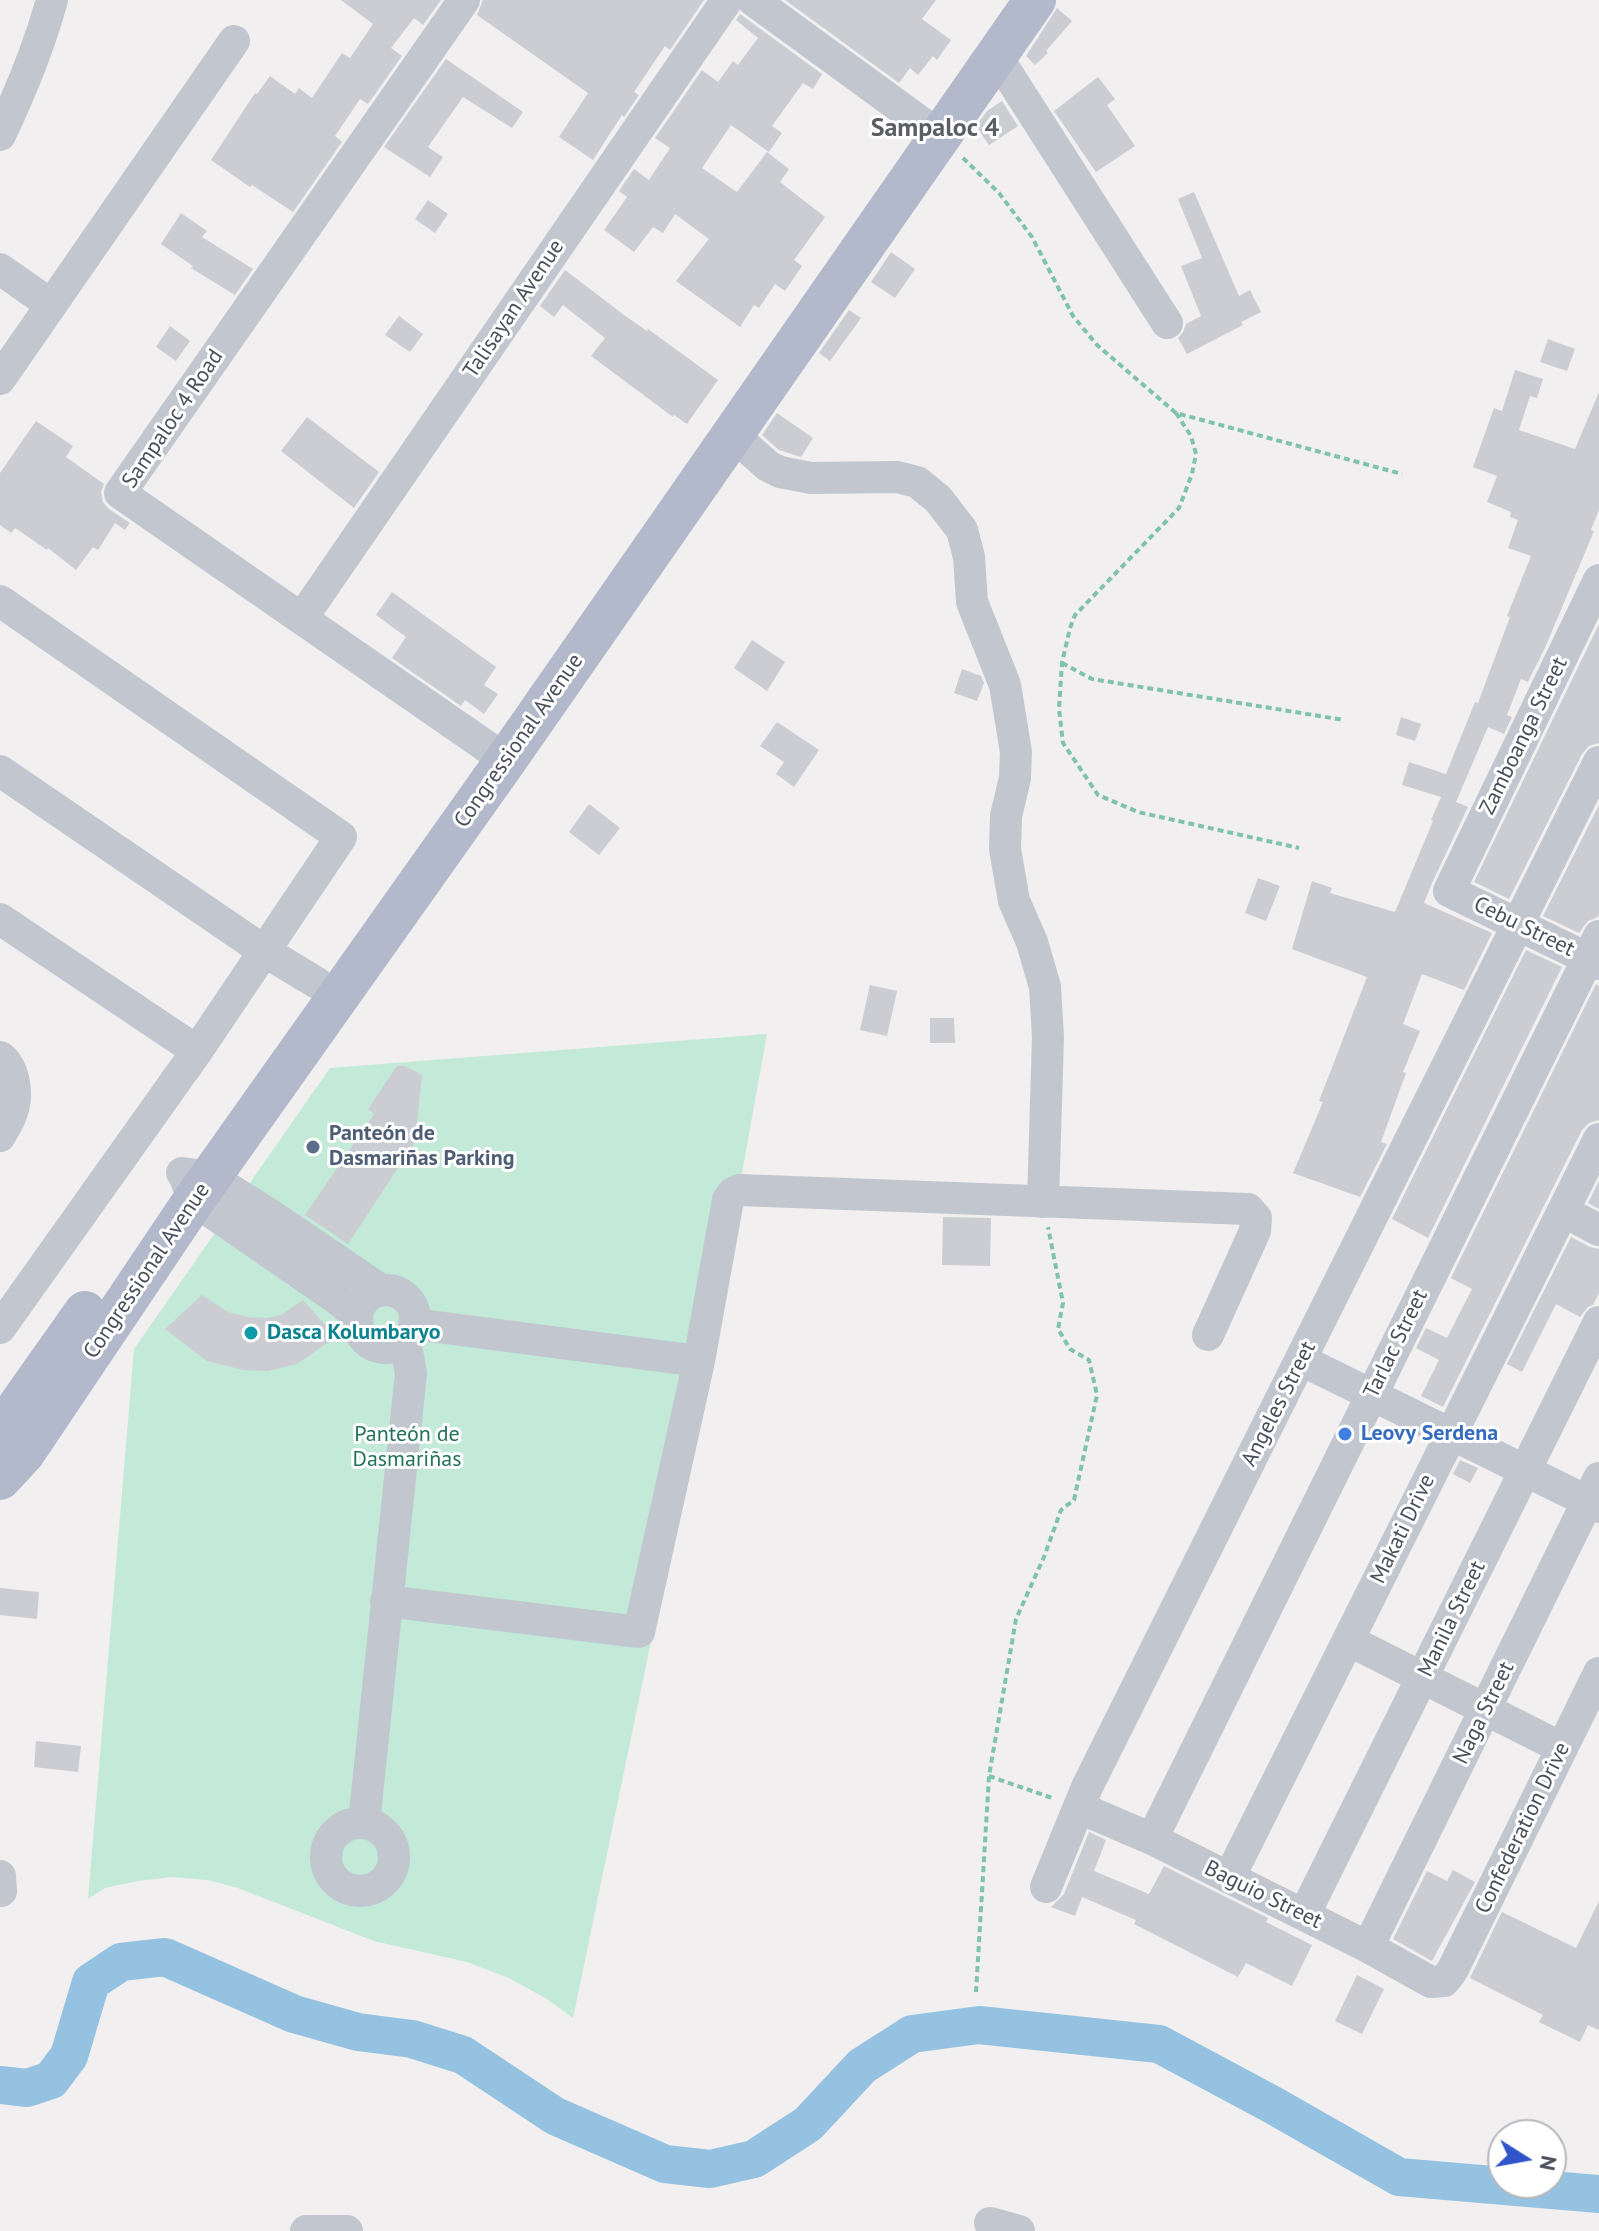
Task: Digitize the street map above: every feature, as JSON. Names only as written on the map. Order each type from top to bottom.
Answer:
[{"type":"main road","name":"Congressional Avenue","points":[[0,1479],[24,1453],[196,1183],[317,983],[496,752],[733,435],[931,130],[1008,0]]},
{"type":"main road","name":"Congressional Avenue","points":[[0,1432],[196,1183],[931,130],[997,57],[1035,0]]},
{"type":"street","points":[[0,135],[20,93],[52,0]]},
{"type":"street","name":"Sampaloc 4 Road","points":[[464,0],[120,493],[496,752]]},
{"type":"street","name":"Talisayan Avenue","points":[[302,618],[727,0]]},
{"type":"street","points":[[753,0],[931,130]]},
{"type":"street","points":[[0,379],[234,41]]},
{"type":"street","points":[[997,57],[1167,323]]},
{"type":"street","points":[[0,269],[50,304]]},
{"type":"street","points":[[733,435],[768,466],[780,472],[811,478],[897,477],[917,482],[938,499],[962,530],[969,557],[972,602],[1005,685],[1016,752],[1015,778],[1006,816],[1005,849],[1014,901],[1032,942],[1045,987],[1048,1037],[1043,1202]]},
{"type":"street","name":"Zamboanga Street","points":[[1449,891],[1599,580]]},
{"type":"street","points":[[0,601],[341,837],[197,1051],[0,1328]]},
{"type":"street","name":"Angeles Street","points":[[1046,1887],[1087,1787],[1599,762]]},
{"type":"street","points":[[0,771],[264,951],[317,983]]},
{"type":"street","name":"Cebu Street","points":[[1449,891],[1518,924],[1595,953]]},
{"type":"street","points":[[0,919],[197,1051]]},
{"type":"street","name":"Tarlac Street","points":[[1152,1839],[1371,1395],[1595,953]]},
{"type":"street","points":[[0,1057],[5,1060],[16,1091],[12,1113],[0,1136]]},
{"type":"street","name":"Makati Drive","points":[[1229,1878],[1599,1139]]},
{"type":"street","points":[[196,1183],[260,1227],[381,1290],[399,1293],[412,1306],[411,1373],[364,1823]]},
{"type":"street","points":[[386,1601],[639,1632],[699,1361],[728,1200],[739,1190],[1248,1209],[1256,1218],[1255,1231],[1208,1335]]},
{"type":"street","points":[[1563,1211],[1599,1230]]},
{"type":"street","points":[[260,1227],[357,1315]]},
{"type":"street","points":[[381,1290],[365,1299],[357,1315],[361,1335],[368,1342],[386,1349],[396,1347],[410,1332]]},
{"type":"street","name":"Manila Street","points":[[1304,1915],[1599,1322]]},
{"type":"street","points":[[410,1332],[699,1361]]},
{"type":"street","points":[[1301,1360],[1525,1471],[1595,1496]]},
{"type":"street","name":"Naga Street","points":[[1368,1947],[1595,1496]]},
{"type":"street","points":[[1348,1640],[1562,1748]]},
{"type":"street","name":"Confederation Drive","points":[[1444,1981],[1452,1971],[1599,1673]]},
{"type":"street","name":"Baguio Street","points":[[1080,1808],[1152,1839],[1368,1947],[1431,1982],[1444,1981]]},
{"type":"street","points":[[0,1876],[1,1891]]},
{"type":"street","points":[[306,2231],[347,2231]]},
{"type":"path","points":[[1176,413],[1191,436],[1196,454],[1192,474],[1179,508],[1075,615],[1062,663],[1059,709],[1063,743],[1098,795],[1138,812],[1299,848]]},
{"type":"path","points":[[1062,663],[1092,679],[1344,720]]},
{"type":"path","points":[[976,1992],[989,1776],[1016,1619],[1061,1510],[1074,1500],[1097,1395],[1089,1360],[1070,1349],[1058,1329],[1063,1303],[1043,1202]]},
{"type":"path","points":[[989,1776],[1080,1808]]},
{"type":"green space","name":"Panteón de Dasmariñas","points":[[767,1034],[702,1395],[573,2018],[509,1978],[467,1962],[374,1941],[238,1888],[208,1880],[172,1877],[138,1881],[105,1888],[88,1899],[134,1349],[330,1068]]},
{"type":"building","points":[[341,0],[441,0],[423,25],[414,18],[391,48],[402,56],[368,104],[360,99],[335,136],[342,142],[293,212],[211,160],[255,93],[270,76],[295,94],[299,88],[312,98],[342,53],[350,58],[373,24]]},
{"type":"building","points":[[483,0],[704,0],[670,50],[665,46],[634,92],[639,95],[593,160],[559,137],[588,93],[477,15]]},
{"type":"building","points":[[785,0],[936,0],[922,19],[951,40],[937,60],[933,56],[918,75],[910,68],[899,83]]},
{"type":"building","points":[[1057,8],[1072,21],[1035,65],[1026,56]]},
{"type":"building","points":[[740,14],[822,74],[813,89],[803,83],[772,126],[782,133],[769,152],[731,125],[702,168],[737,192],[767,152],[789,169],[780,182],[825,217],[794,260],[802,266],[785,291],[775,284],[759,308],[754,305],[740,327],[676,281],[709,239],[675,214],[663,233],[653,227],[634,252],[604,230],[627,197],[619,191],[634,169],[649,180],[670,148],[655,138],[702,70],[718,82],[733,61],[738,65],[758,38],[736,20]]},
{"type":"building","points":[[446,59],[523,112],[512,128],[463,97],[428,147],[443,157],[430,177],[384,147]]},
{"type":"building","points":[[1098,77],[1115,99],[1107,105],[1135,146],[1096,172],[1054,111]]},
{"type":"building","points":[[1002,101],[1018,126],[989,145],[976,126],[987,111]]},
{"type":"building","points":[[1194,192],[1239,296],[1250,290],[1261,312],[1241,322],[1243,325],[1187,354],[1178,338],[1186,324],[1201,316],[1181,266],[1202,258],[1178,199]]},
{"type":"building","points":[[428,200],[448,214],[435,233],[415,219]]},
{"type":"building","points":[[181,213],[207,231],[202,237],[253,269],[235,295],[191,268],[193,266],[161,244]]},
{"type":"building","points":[[891,252],[915,269],[895,298],[871,282]]},
{"type":"building","points":[[565,270],[718,380],[687,424],[591,356],[605,338],[563,305],[554,317],[540,306]]},
{"type":"building","points":[[849,310],[861,318],[830,361],[819,353]]},
{"type":"building","points":[[399,316],[423,334],[410,352],[385,335]]},
{"type":"building","points":[[170,326],[190,341],[176,361],[156,347]]},
{"type":"building","points":[[1548,339],[1575,349],[1567,371],[1540,362]]},
{"type":"building","points":[[1515,370],[1543,379],[1537,398],[1530,396],[1519,430],[1575,449],[1599,392],[1599,510],[1591,530],[1594,531],[1545,648],[1528,682],[1521,679],[1507,715],[1512,717],[1504,734],[1488,727],[1456,802],[1468,807],[1424,903],[1492,933],[1464,990],[1422,974],[1403,1024],[1420,1031],[1403,1072],[1406,1073],[1381,1142],[1387,1144],[1360,1197],[1293,1173],[1323,1102],[1319,1101],[1367,977],[1292,949],[1312,881],[1332,888],[1330,893],[1395,912],[1433,821],[1441,797],[1402,785],[1409,762],[1446,774],[1475,702],[1478,703],[1531,556],[1508,548],[1518,520],[1510,517],[1511,512],[1487,502],[1497,476],[1473,467],[1494,408],[1502,411]]},
{"type":"building","points":[[777,413],[813,438],[801,457],[779,450],[762,435]]},
{"type":"building","points":[[307,417],[379,472],[354,508],[281,451]]},
{"type":"building","points":[[36,421],[73,446],[66,457],[104,484],[101,492],[103,502],[130,523],[125,530],[115,523],[98,550],[93,547],[76,570],[15,528],[11,533],[0,525],[0,473]]},
{"type":"building","points":[[392,592],[496,667],[484,685],[498,694],[484,714],[465,700],[461,706],[392,658],[406,637],[376,615]]},
{"type":"building","points":[[1599,624],[1599,743],[1589,746],[1582,754],[1509,899],[1474,882]]},
{"type":"building","points":[[752,640],[785,662],[767,691],[734,668]]},
{"type":"building","points":[[962,669],[981,676],[984,683],[977,701],[954,693]]},
{"type":"building","points":[[1401,717],[1421,724],[1415,741],[1396,735]]},
{"type":"building","points":[[777,722],[819,750],[794,787],[776,774],[784,762],[760,746]]},
{"type":"building","points":[[589,804],[620,828],[599,855],[569,832]]},
{"type":"building","points":[[1599,805],[1599,914],[1588,921],[1579,933],[1543,916]]},
{"type":"building","points":[[1258,878],[1280,886],[1266,921],[1245,913]]},
{"type":"building","points":[[1526,950],[1562,967],[1428,1238],[1392,1219]]},
{"type":"building","points":[[1596,984],[1599,986],[1599,1120],[1589,1123],[1582,1130],[1443,1407],[1421,1396],[1439,1360],[1416,1348],[1426,1328],[1447,1338],[1472,1289],[1451,1278]]},
{"type":"building","points":[[870,985],[897,991],[887,1036],[860,1030]]},
{"type":"building","points":[[930,1018],[954,1018],[955,1043],[930,1043]]},
{"type":"building","points":[[397,1066],[405,1066],[422,1075],[415,1142],[348,1244],[305,1215],[374,1114],[368,1109]]},
{"type":"building","points":[[1599,1181],[1599,1209],[1588,1203]]},
{"type":"building","points":[[943,1217],[991,1218],[990,1266],[942,1265]]},
{"type":"building","points":[[1571,1237],[1599,1249],[1599,1293],[1593,1305],[1580,1317],[1556,1304],[1522,1372],[1507,1364]]},
{"type":"building","name":"Dasca Kolumbaryo","points":[[202,1295],[228,1312],[268,1318],[281,1315],[303,1300],[336,1337],[297,1364],[268,1371],[243,1370],[207,1361],[165,1329]]},
{"type":"building","points":[[1460,1460],[1478,1468],[1470,1483],[1453,1474]]},
{"type":"building","points":[[0,1588],[39,1592],[37,1619],[0,1615]]},
{"type":"building","points":[[36,1741],[81,1746],[78,1772],[34,1767]]},
{"type":"building","points":[[1089,1832],[1106,1840],[1094,1871],[1149,1894],[1164,1866],[1268,1918],[1266,1922],[1312,1945],[1292,1986],[1246,1963],[1238,1977],[1134,1924],[1136,1920],[1082,1897],[1075,1916],[1051,1907],[1064,1894]]},
{"type":"building","points":[[1453,1870],[1475,1882],[1432,1961],[1393,1939],[1427,1871],[1447,1881]]},
{"type":"building","points":[[1599,1901],[1599,2030],[1588,2025],[1580,2042],[1539,2022],[1543,2015],[1470,1978],[1502,1912],[1576,1948]]},
{"type":"building","points":[[1357,1975],[1384,1989],[1362,2034],[1335,2021]]},
{"type":"waterway","points":[[0,2085],[27,2088],[51,2080],[69,2056],[91,1982],[121,1962],[165,1957],[294,2014],[358,2032],[412,2039],[463,2055],[555,2116],[665,2164],[710,2169],[754,2159],[808,2124],[862,2066],[912,2034],[979,2025],[1159,2044],[1399,2177],[1599,2194]]},
{"type":"place","name":"Panteón de Dasmariñas Parking","points":[[313,1147]]},
{"type":"place","name":"Dasca Kolumbaryo","points":[[251,1333]]},
{"type":"place","name":"Leovy Serdena","points":[[1345,1434]]},
{"type":"district","name":"Sampaloc 4","points":[[935,129]]}]
